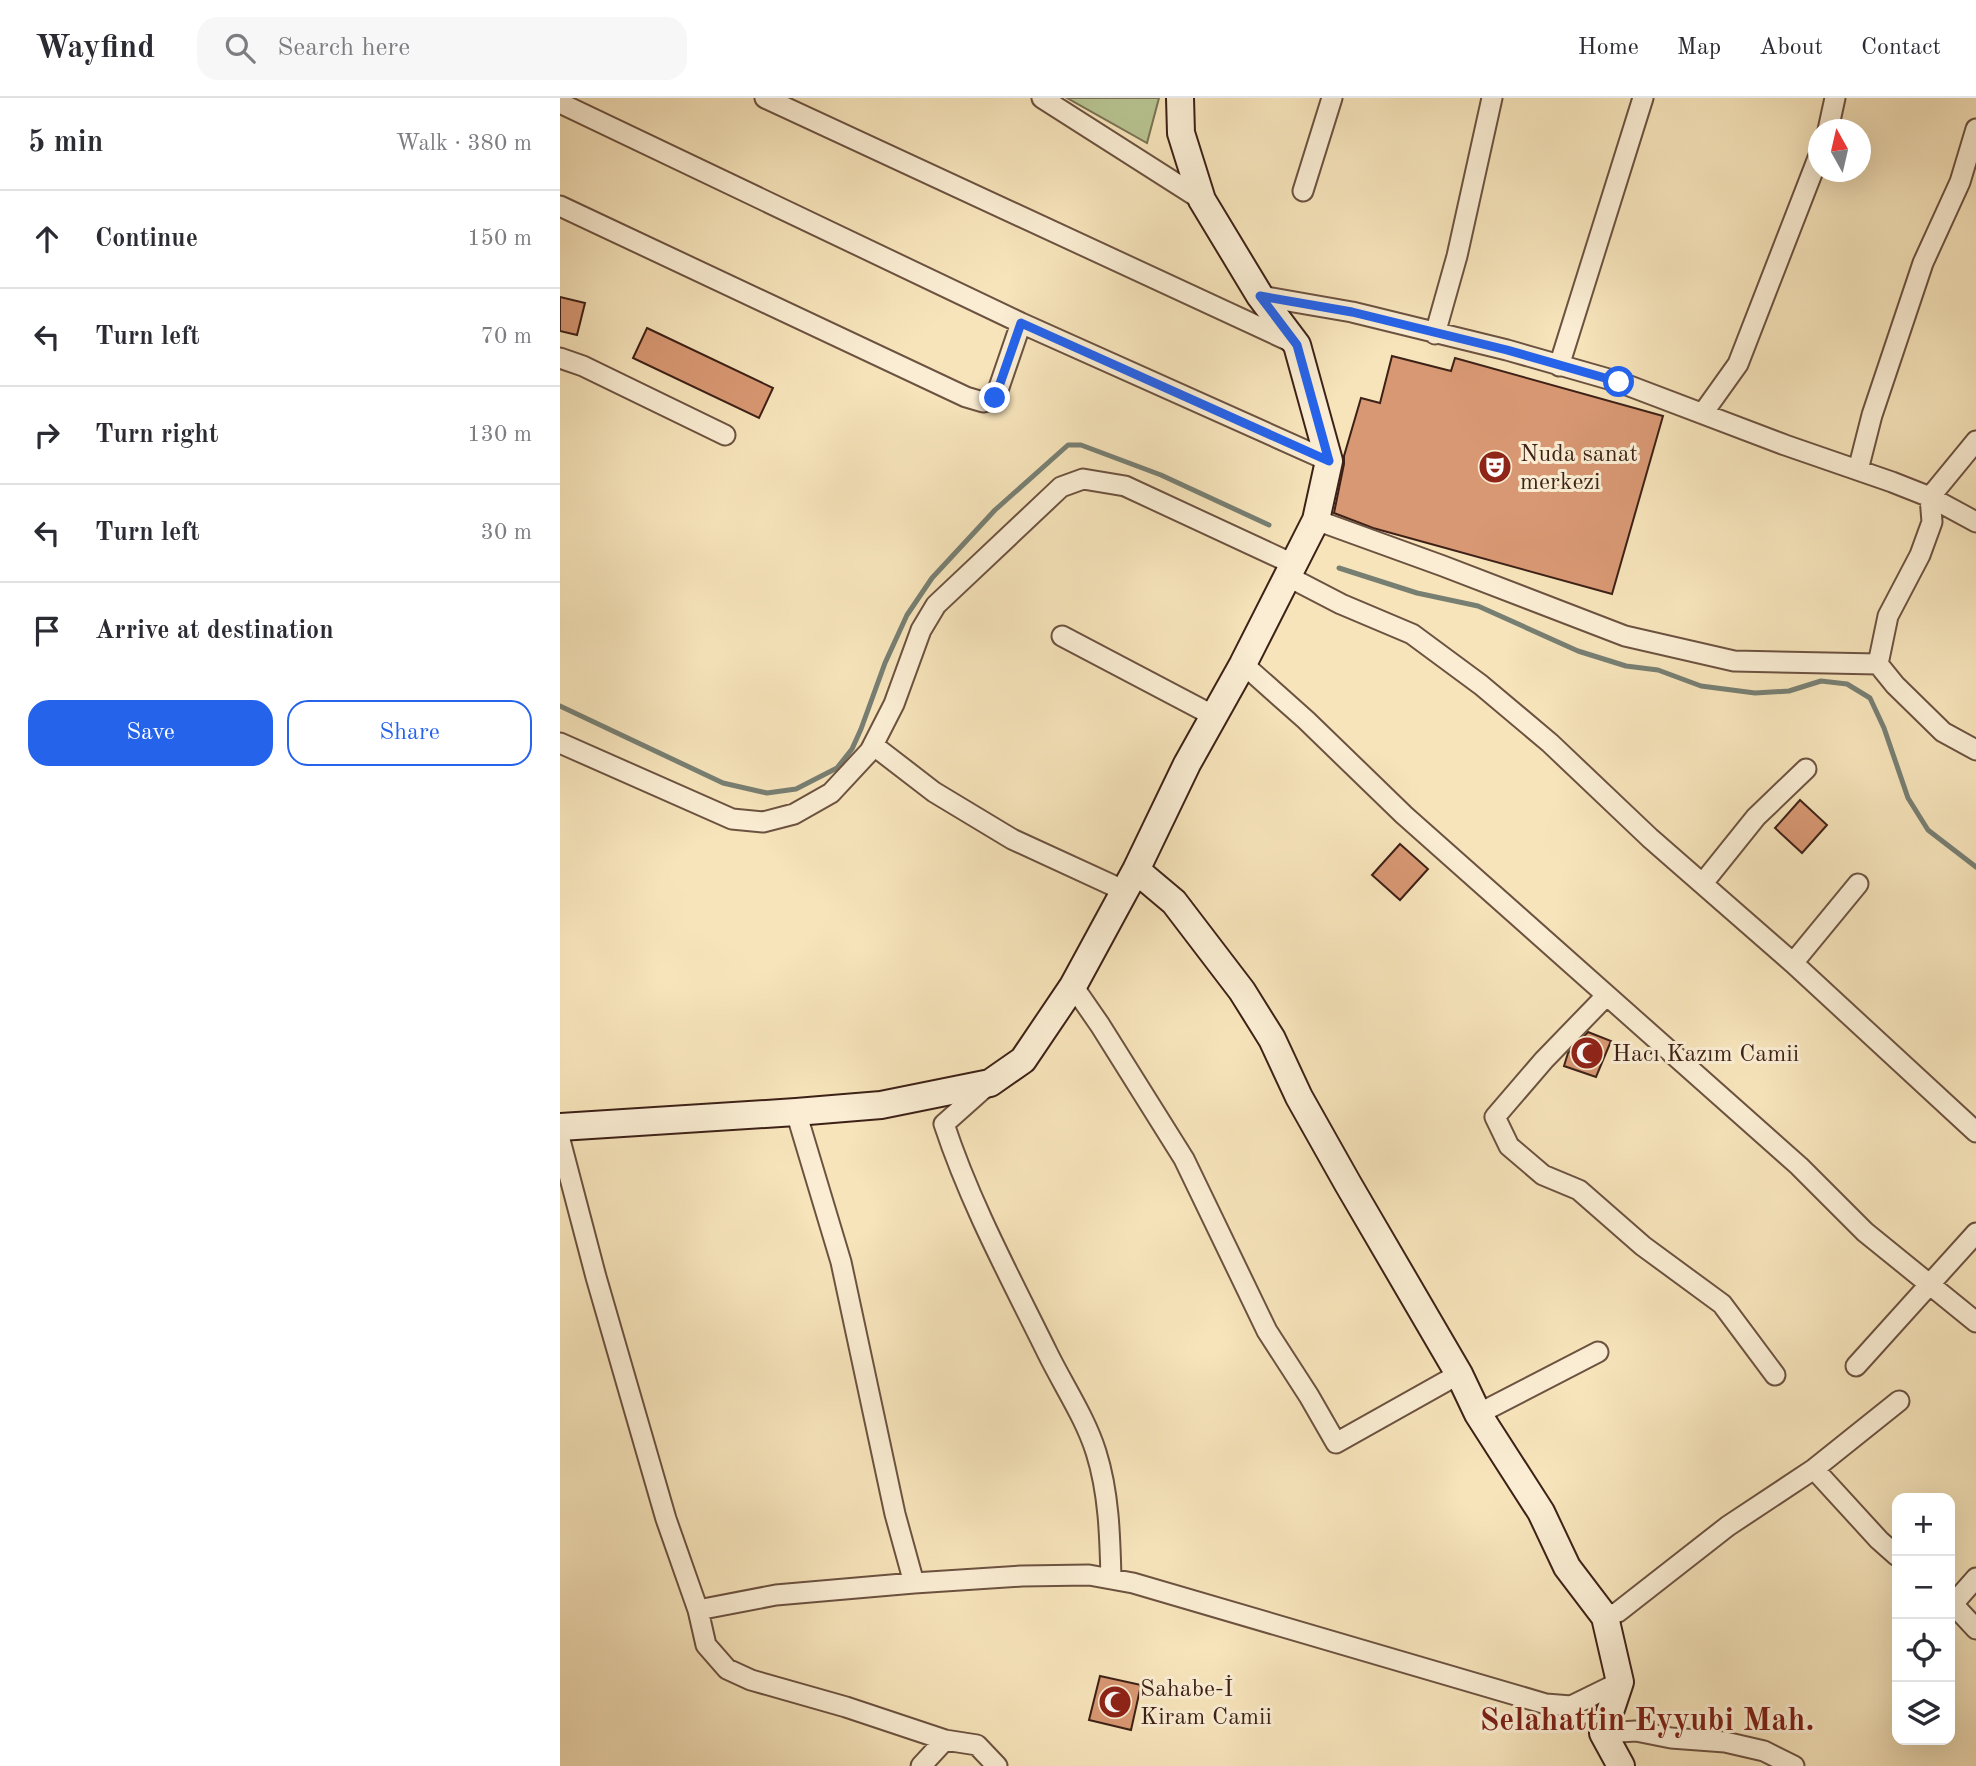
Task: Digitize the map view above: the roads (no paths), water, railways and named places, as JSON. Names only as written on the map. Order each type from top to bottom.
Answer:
[{"type":"street","points":[[765,98],[1297,345]]},
{"type":"street","points":[[1042,98],[1202,200]]},
{"type":"street","points":[[1111,1579],[1109,1530],[1096,1454],[1086,1427],[959,1170],[944,1124],[990,1083],[1023,1060],[1073,986],[1316,520],[1329,461],[1297,345],[1260,296],[1202,200],[1181,133],[1180,98]]},
{"type":"street","points":[[1303,191],[1332,98]]},
{"type":"street","points":[[1435,334],[1459,244],[1492,98]]},
{"type":"street","points":[[1559,366],[1643,98]]},
{"type":"street","points":[[1830,119],[1835,98]]},
{"type":"street","points":[[560,103],[1021,323],[1329,461]]},
{"type":"street","points":[[1858,470],[1872,415],[1923,263],[1960,183],[1976,129]]},
{"type":"street","points":[[1703,413],[1738,364],[1809,182]]},
{"type":"street","points":[[560,206],[966,397],[983,402],[995,398],[1021,323]]},
{"type":"street","points":[[1260,296],[1352,312],[1507,350],[1619,382],[1930,497],[1976,522]]},
{"type":"street","points":[[560,358],[583,366],[724,435]]},
{"type":"street","points":[[1878,664],[1888,616],[1920,555],[1931,522],[1930,497],[1976,441]]},
{"type":"street","points":[[560,743],[732,819],[763,822],[794,814],[831,793],[873,745],[894,704],[921,630],[936,605],[1061,487],[1083,479],[1125,486],[1290,570],[1341,604],[1412,634],[1481,685],[1550,743],[1650,838],[1793,963],[1976,1132]]},
{"type":"street","points":[[1316,520],[1625,636],[1734,661],[1878,664],[1895,685],[1943,732],[1976,750]]},
{"type":"street","points":[[1062,636],[1214,716]]},
{"type":"street","points":[[1243,664],[1306,720],[1404,815],[1799,1166],[1866,1232],[1976,1322]]},
{"type":"street","points":[[873,745],[934,792],[1012,839],[1130,881],[1174,902],[1242,991],[1272,1039],[1299,1097],[1348,1184],[1459,1374],[1478,1414],[1541,1512],[1567,1566],[1605,1617],[1620,1682],[1603,1733],[1620,1766]]},
{"type":"street","points":[[1703,883],[1756,817],[1806,769]]},
{"type":"street","points":[[1793,963],[1858,884]]},
{"type":"street","points":[[1073,986],[1184,1159],[1267,1331],[1336,1443],[1459,1374]]},
{"type":"street","points":[[1606,996],[1544,1060],[1495,1117],[1509,1146],[1543,1175],[1579,1190],[1643,1246],[1722,1304],[1774,1375]]},
{"type":"street","points":[[560,1127],[881,1105],[990,1083]]},
{"type":"street","points":[[796,1112],[841,1262],[895,1514],[914,1583]]},
{"type":"street","points":[[560,1140],[596,1277],[666,1519],[698,1610],[706,1645],[727,1670],[751,1680],[846,1707],[945,1740],[977,1745],[997,1766]]},
{"type":"street","points":[[1856,1366],[1976,1233]]},
{"type":"street","points":[[1478,1414],[1598,1352]]},
{"type":"street","points":[[1605,1617],[1618,1612],[1728,1526],[1814,1469],[1899,1401]]},
{"type":"street","points":[[1814,1469],[1892,1552]]},
{"type":"street","points":[[698,1610],[776,1595],[1022,1576],[1089,1575],[1133,1583],[1546,1704],[1571,1706],[1620,1682]]},
{"type":"street","points":[[1955,1599],[1976,1578]]},
{"type":"street","points":[[1955,1605],[1976,1629]]},
{"type":"street","points":[[1603,1733],[1636,1731],[1671,1738],[1725,1742],[1764,1751],[1794,1766]]},
{"type":"street","points":[[921,1766],[945,1740]]},
{"type":"waterway","points":[[560,706],[723,783],[767,793],[796,789],[837,768],[852,749],[885,663],[907,615],[932,578],[995,510],[1068,445],[1081,445],[1161,475],[1269,525]]},
{"type":"waterway","points":[[1339,568],[1417,593],[1478,606],[1578,651],[1626,666],[1658,670],[1701,686],[1755,693],[1789,691],[1821,681],[1847,684],[1870,698],[1884,728],[1908,798],[1928,830],[1976,867]]},
{"type":"place","name":"Nuda sanat merkezi","points":[[1495,467]]},
{"type":"place","name":"Hacı Kazım Camii","points":[[1587,1053]]},
{"type":"place","name":"Sahabe-İ Kiram Camii","points":[[1115,1702]]},
{"type":"district","name":"Selahattin Eyyubi Mah.","points":[[1647,1719]]}]
